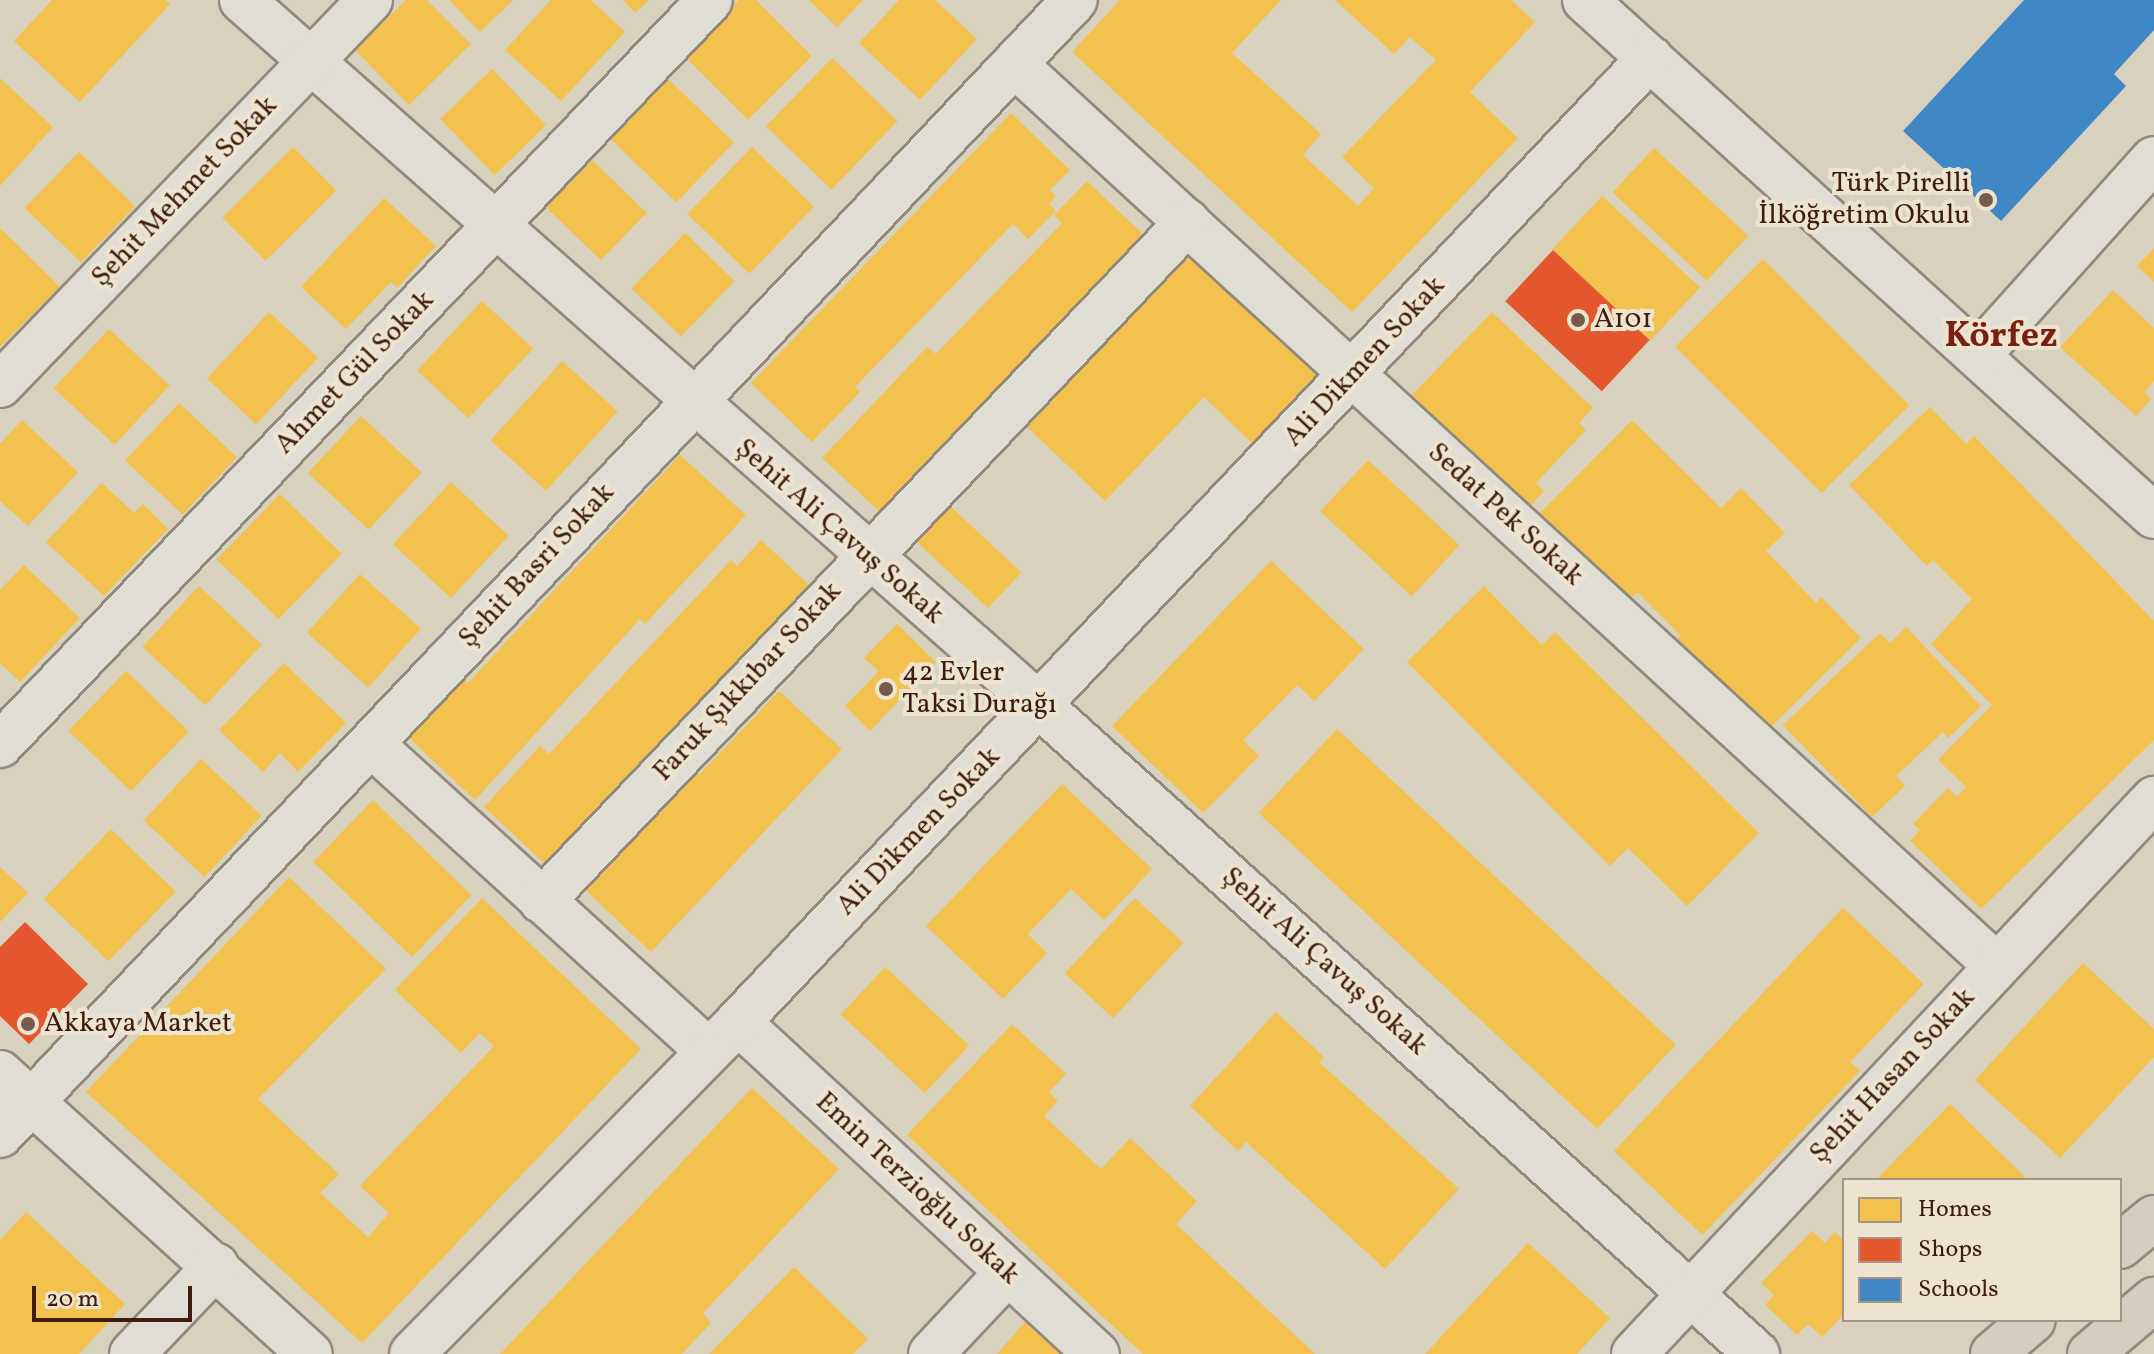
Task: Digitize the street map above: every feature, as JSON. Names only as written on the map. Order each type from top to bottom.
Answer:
[{"type":"main road","points":[[2122,1244],[2154,1218]]},
{"type":"main road","points":[[2090,1354],[2154,1300]]},
{"type":"main road","points":[[1993,1354],[2031,1322]]},
{"type":"street","name":"Şehit Ali Çavuş Sokak","points":[[242,0],[866,557],[1039,705],[1757,1354]]},
{"type":"street","name":"Şehit Mehmet Sokak","points":[[0,385],[370,0]]},
{"type":"street","name":"Ahmet Gül Sokak","points":[[0,745],[710,0]]},
{"type":"street","name":"Şehit Basri Sokak","points":[[0,1135],[15,1087],[371,744],[691,401],[1075,0]]},
{"type":"street","points":[[1585,0],[2154,516]]},
{"type":"street","name":"Ali Dikmen Sokak","points":[[412,1354],[723,1036],[1353,376],[1650,58]]},
{"type":"street","name":"Sedat Pek Sokak","points":[[1014,64],[1996,965]]},
{"type":"street","points":[[1978,355],[2154,159]]},
{"type":"street","name":"Faruk Şıkkıbar Sokak","points":[[542,901],[1188,222]]},
{"type":"street","name":"Emin Terzioğlu Sokak","points":[[371,744],[542,901],[723,1036],[1007,1273],[1097,1354]]},
{"type":"street","name":"Şehit Hasan Sokak","points":[[1634,1354],[2154,799]]},
{"type":"street","points":[[15,1087],[310,1354]]},
{"type":"street","points":[[132,1354],[216,1266]]},
{"type":"street","points":[[931,1354],[1007,1273]]},
{"type":"building: Homes","points":[[52,0],[165,0],[170,4],[80,102],[14,41]]},
{"type":"building: Homes","points":[[406,0],[427,0],[471,44],[409,105],[355,50]]},
{"type":"building: Homes","points":[[449,0],[513,0],[480,32]]},
{"type":"building: Homes","points":[[551,0],[591,0],[625,32],[561,101],[505,50]]},
{"type":"building: Homes","points":[[623,0],[649,0],[635,13]]},
{"type":"building: Homes","points":[[739,0],[756,0],[812,56],[748,120],[684,56]]},
{"type":"building: Homes","points":[[809,0],[863,0],[837,27]]},
{"type":"building: Homes","points":[[899,0],[935,0],[977,39],[920,100],[859,43]]},
{"type":"building: Homes","points":[[1120,0],[1281,0],[1232,53],[1321,134],[1303,155],[1358,206],[1374,188],[1342,157],[1436,60],[1410,37],[1394,54],[1335,0],[1511,0],[1535,22],[1470,92],[1518,138],[1352,312],[1072,52]]},
{"type":"building: Homes","points":[[832,58],[897,121],[831,190],[766,126]]},
{"type":"building: Homes","points":[[492,69],[546,125],[494,175],[440,119]]},
{"type":"building: Homes","points":[[0,78],[53,127],[0,186]]},
{"type":"building: Homes","points":[[667,78],[734,143],[676,202],[609,138]]},
{"type":"building: Homes","points":[[1011,113],[1070,170],[1050,190],[1056,196],[1049,204],[1056,211],[1028,239],[1013,224],[855,387],[860,392],[812,442],[751,383]]},
{"type":"building: Homes","points":[[293,147],[336,190],[265,261],[222,218]]},
{"type":"building: Homes","points":[[752,147],[814,207],[749,274],[687,214]]},
{"type":"building: Homes","points":[[1654,148],[1748,236],[1707,281],[1612,193]]},
{"type":"building: Homes","points":[[79,152],[135,206],[81,262],[25,208]]},
{"type":"building: Homes","points":[[592,160],[647,213],[601,260],[546,207]]},
{"type":"building: Homes","points":[[1087,181],[1147,238],[884,516],[822,458],[927,347],[936,354],[1043,243],[1062,223],[1054,215]]},
{"type":"building: Homes","points":[[1602,196],[1700,287],[1650,341],[1552,249]]},
{"type":"building: Homes","points":[[384,198],[436,246],[397,288],[391,282],[346,329],[301,287]]},
{"type":"building: Homes","points":[[0,228],[60,287],[0,347]]},
{"type":"building: Homes","points":[[685,233],[735,281],[681,336],[632,288]]},
{"type":"building: Homes","points":[[2154,248],[2154,282],[2137,266]]},
{"type":"building: Homes","points":[[1189,254],[1319,376],[1253,444],[1204,397],[1105,501],[1024,424]]},
{"type":"building: Homes","points":[[1763,259],[1909,405],[1822,493],[1675,347]]},
{"type":"building: Homes","points":[[2113,290],[2154,328],[2154,381],[2144,392],[2151,399],[2136,416],[2060,347]]},
{"type":"building: Homes","points":[[482,301],[533,349],[468,418],[417,370]]},
{"type":"building: Homes","points":[[269,312],[318,358],[256,424],[207,379]]},
{"type":"building: Homes","points":[[1492,312],[1593,408],[1579,423],[1586,430],[1536,483],[1544,491],[1525,512],[1407,400]]},
{"type":"building: Homes","points":[[109,329],[170,386],[114,445],[54,388]]},
{"type":"building: Homes","points":[[562,361],[618,411],[546,491],[490,441]]},
{"type":"building: Homes","points":[[179,403],[237,457],[183,515],[125,461]]},
{"type":"building: Homes","points":[[1930,407],[1966,444],[1974,436],[2154,621],[2154,740],[1981,909],[1910,841],[1920,830],[1913,824],[1948,788],[1957,797],[1966,787],[1938,760],[1992,705],[1931,644],[1972,599],[1933,560],[1927,566],[1849,485]]},
{"type":"building: Homes","points":[[361,416],[422,473],[369,530],[308,473]]},
{"type":"building: Homes","points":[[22,420],[78,472],[28,526],[0,501],[0,444]]},
{"type":"building: Homes","points":[[1632,420],[1721,508],[1741,488],[1785,533],[1766,551],[1816,603],[1821,597],[1861,638],[1769,729],[1728,687],[1723,693],[1673,641],[1681,636],[1637,592],[1624,606],[1535,518]]},
{"type":"building: Homes","points":[[680,455],[746,515],[645,624],[640,619],[475,800],[408,737],[463,678],[468,683]]},
{"type":"building: Homes","points":[[1368,460],[1459,545],[1412,596],[1320,511]]},
{"type":"building: Homes","points":[[451,482],[509,536],[451,598],[393,544]]},
{"type":"building: Homes","points":[[102,483],[134,513],[143,504],[168,529],[104,596],[46,542]]},
{"type":"building: Homes","points":[[280,494],[342,554],[279,619],[217,559]]},
{"type":"building: Homes","points":[[949,505],[1021,573],[988,608],[916,541]]},
{"type":"building: Homes","points":[[761,540],[809,585],[546,865],[484,807],[540,746],[549,754],[731,560],[737,566]]},
{"type":"building: Homes","points":[[1271,561],[1364,649],[1314,701],[1297,685],[1243,740],[1259,756],[1203,813],[1112,726]]},
{"type":"building: Homes","points":[[24,565],[80,618],[20,682],[0,663],[0,590]]},
{"type":"building: Homes","points":[[360,574],[421,629],[368,688],[307,633]]},
{"type":"building: Homes","points":[[199,586],[262,645],[205,705],[142,647]]},
{"type":"building: Homes","points":[[1484,586],[1542,645],[1555,632],[1759,833],[1687,906],[1628,848],[1610,866],[1407,662]]},
{"type":"building: Homes","name":"42 Evler Taksi Durağı","points":[[897,624],[936,662],[870,731],[845,706],[879,671],[864,658]]},
{"type":"building: Homes","points":[[1906,627],[1981,706],[1948,738],[1943,732],[1896,776],[1905,786],[1872,817],[1783,725],[1880,633],[1890,643]]},
{"type":"building: Homes","points":[[284,663],[346,723],[298,772],[280,753],[263,772],[219,730]]},
{"type":"building: Homes","points":[[126,671],[189,731],[131,791],[68,731]]},
{"type":"building: Homes","points":[[779,691],[842,749],[651,952],[581,886],[691,769],[699,775]]},
{"type":"building: Homes","points":[[1337,729],[1676,1045],[1597,1129],[1259,813]]},
{"type":"building: Homes","points":[[201,759],[262,816],[204,877],[144,820]]},
{"type":"building: Homes","points":[[1062,784],[1152,869],[1104,920],[1071,889],[1028,934],[1047,953],[1003,999],[926,926]]},
{"type":"building: Homes","points":[[373,800],[472,895],[412,957],[313,862]]},
{"type":"building: Homes","points":[[111,829],[176,892],[108,961],[44,899]]},
{"type":"building: Homes","points":[[0,867],[28,893],[0,922]]},
{"type":"building: Homes","points":[[289,877],[386,969],[258,1099],[339,1174],[320,1193],[368,1237],[389,1213],[360,1186],[494,1046],[480,1033],[461,1053],[395,990],[482,898],[641,1049],[362,1343],[86,1092]]},
{"type":"building: Homes","points":[[1135,898],[1183,943],[1113,1018],[1065,973]]},
{"type":"building: Homes","points":[[1843,908],[1924,984],[1850,1062],[1860,1071],[1702,1235],[1614,1151]]},
{"type":"building: Homes","points":[[2083,963],[2154,1029],[2154,1057],[2060,1158],[1975,1080]]},
{"type":"building: Homes","points":[[885,967],[969,1045],[925,1093],[841,1015]]},
{"type":"building: Homes","points":[[1276,1012],[1324,1057],[1319,1062],[1459,1189],[1385,1269],[1246,1142],[1238,1151],[1190,1106]]},
{"type":"building: Homes","points":[[1012,1024],[1066,1074],[1049,1092],[1058,1101],[1044,1116],[1101,1169],[1130,1138],[1197,1201],[1176,1224],[1315,1354],[1143,1354],[907,1135]]},
{"type":"building: Homes","points":[[752,1088],[839,1169],[703,1313],[711,1323],[682,1354],[500,1354]]},
{"type":"building: Homes","points":[[1950,1104],[2026,1178],[1878,1178]]},
{"type":"building: Homes","points":[[26,1212],[125,1304],[79,1354],[0,1354],[0,1240]]},
{"type":"building: Homes","points":[[1812,1231],[1825,1243],[1835,1232],[1842,1239],[1842,1316],[1822,1337],[1808,1324],[1797,1335],[1765,1305],[1774,1295],[1761,1283]]},
{"type":"building: Homes","points":[[1528,1243],[1610,1318],[1577,1354],[1425,1354]]},
{"type":"building: Homes","points":[[794,1267],[868,1339],[853,1354],[709,1354]]},
{"type":"building: Homes","points":[[1025,1322],[1062,1354],[997,1354]]},
{"type":"building: Shops","name":"A101","points":[[1553,250],[1650,340],[1602,391],[1505,301]]},
{"type":"building: Shops","points":[[25,922],[88,984],[29,1044],[0,1016],[0,947]]},
{"type":"building: Schools","points":[[2024,0],[2154,0],[2154,30],[2114,74],[2126,86],[2001,221],[1903,131]]},
{"type":"place","name":"Türk Pirelli İlköğretim Okulu","points":[[1986,200]]},
{"type":"place","name":"A101","points":[[1578,320]]},
{"type":"place","name":"42 Evler Taksi Durağı","points":[[886,689]]},
{"type":"place","name":"Akkaya Market","points":[[28,1024]]},
{"type":"district","name":"Körfez","points":[[2001,338]]}]
